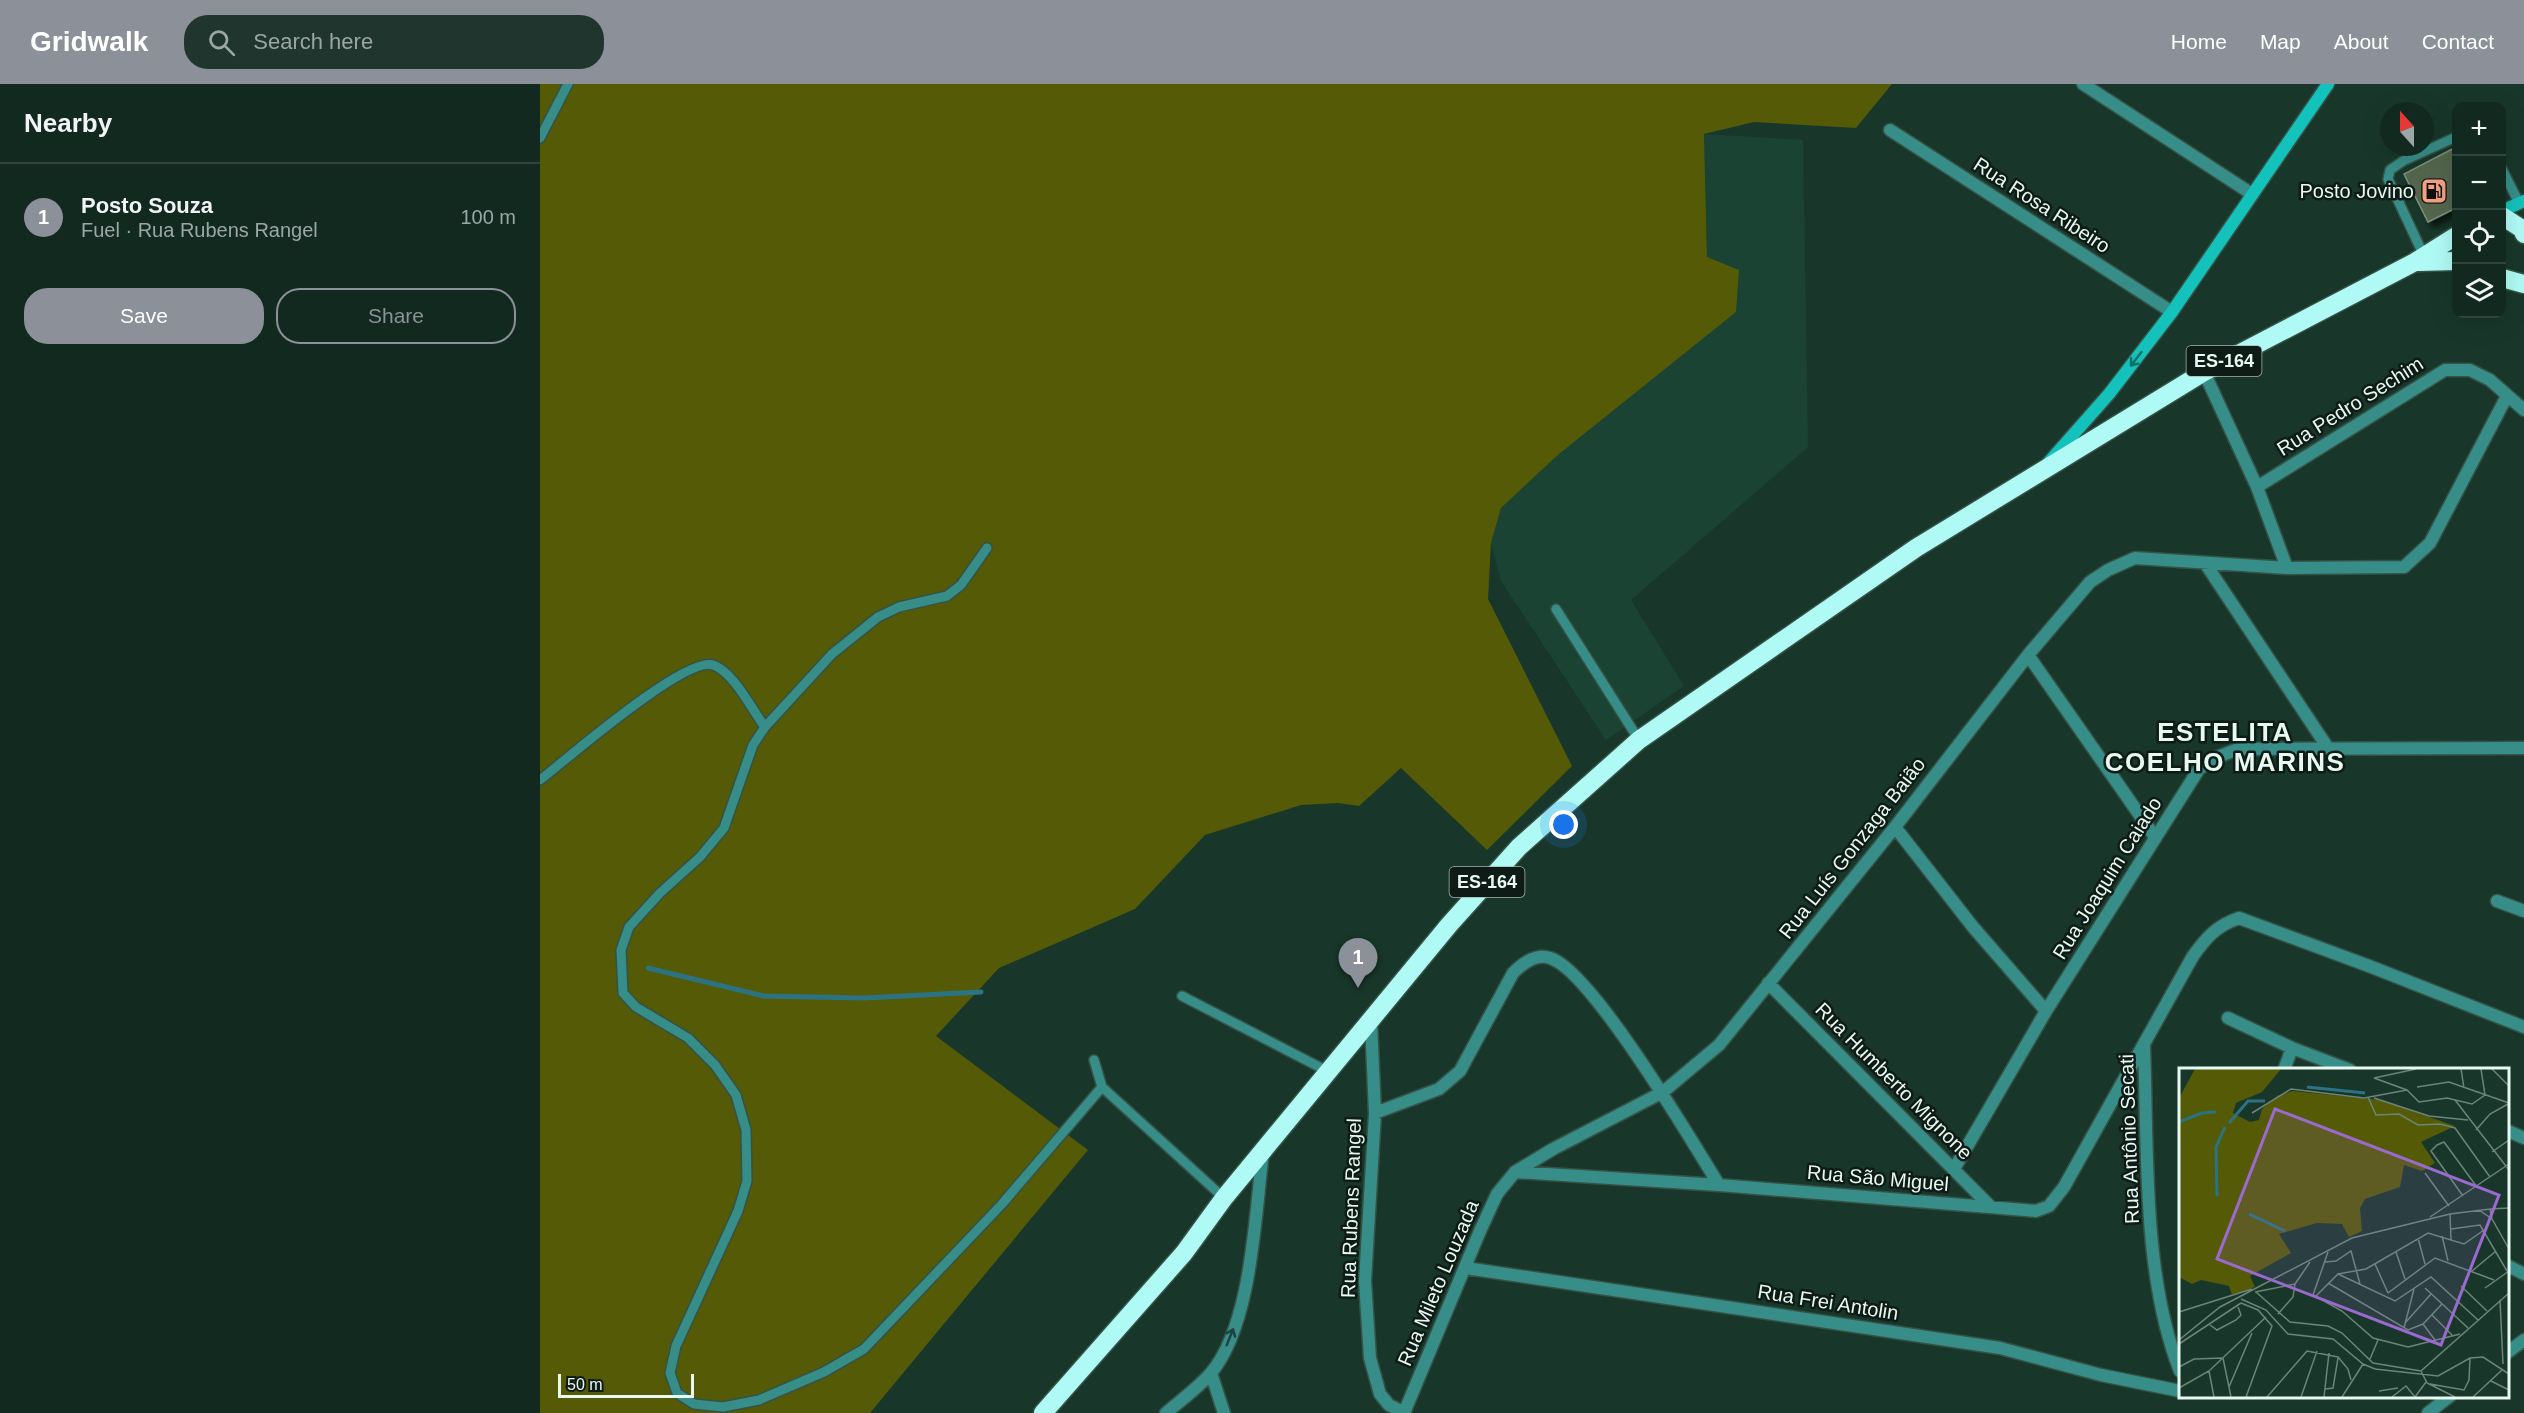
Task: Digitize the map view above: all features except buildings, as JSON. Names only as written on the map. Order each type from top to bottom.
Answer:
[{"type":"highway","points":[[2506,218],[2524,234]]},
{"type":"highway","name":"ES-164","points":[[1043,1413],[1184,1253],[1224,1198],[1449,925],[1519,847],[1639,740],[1916,548],[2041,471],[2204,372],[2452,240]]},
{"type":"highway","points":[[2419,259],[2452,261]]},
{"type":"highway","points":[[2506,279],[2524,284]]},
{"type":"street","points":[[2083,84],[2252,194]]},
{"type":"street","points":[[2041,471],[2109,394],[2172,312],[2327,84]]},
{"type":"street","name":"Rua Rosa Ribeiro","points":[[1890,130],[2172,312]]},
{"type":"street","points":[[2504,210],[2522,202]]},
{"type":"street","name":"Rua Pedro Sechim","points":[[2258,487],[2445,370],[2470,370],[2490,380],[2524,410]]},
{"type":"street","points":[[2204,372],[2258,487],[2287,568]]},
{"type":"street","name":"Rua Luís Gonzaga Baião","points":[[1515,1172],[1553,1149],[1663,1092],[1719,1045],[1896,827],[2028,655],[2090,582],[2108,570],[2135,558],[2287,568],[2404,567],[2430,543],[2507,396]]},
{"type":"street","points":[[2205,563],[2330,751]]},
{"type":"street","points":[[2028,655],[2155,837]]},
{"type":"street","name":"Rua Joaquim Caiado","points":[[1954,1169],[2046,1011],[2199,769],[2215,758],[2238,749],[2330,751],[2524,748]]},
{"type":"street","points":[[1896,827],[1974,927],[2046,1011]]},
{"type":"street","points":[[2497,901],[2524,912]]},
{"type":"street","name":"Rua Antônio Secati","points":[[2179,1366],[2159,1298],[2151,1217],[2144,1044],[2193,956],[2209,934],[2223,924],[2239,918],[2524,1027]]},
{"type":"street","points":[[1375,1113],[1439,1089],[1460,1071],[1513,973],[1522,964],[1536,957],[1548,957],[1563,965],[1592,996],[1663,1092],[1719,1185]]},
{"type":"street","name":"Rua Humberto Mignone","points":[[1768,983],[1991,1207]]},
{"type":"street","points":[[2228,1018],[2292,1048],[2345,1068]]},
{"type":"street","name":"Rua Rubens Rangel","points":[[1371,1022],[1375,1113],[1365,1281],[1370,1358],[1380,1394],[1389,1406],[1405,1413]]},
{"type":"street","name":"Rua São Miguel","points":[[1515,1172],[1719,1185],[1991,1207],[2019,1212],[2036,1211],[2049,1206],[2064,1187],[2144,1044]]},
{"type":"street","points":[[2285,1068],[2292,1048]]},
{"type":"street","points":[[2509,1131],[2524,1138]]},
{"type":"street","points":[[1166,1413],[1211,1373],[1229,1340],[1245,1293],[1263,1150]]},
{"type":"street","name":"Rua Mileto Louzada","points":[[1405,1413],[1497,1194],[1515,1172]]},
{"type":"street","points":[[2509,1266],[2524,1274]]},
{"type":"street","name":"Rua Frei Antolin","points":[[1466,1268],[2000,1348],[2101,1375],[2179,1391]]},
{"type":"street","points":[[2173,1352],[2179,1339]]},
{"type":"street","points":[[2509,1352],[2524,1340]]},
{"type":"street","points":[[1211,1373],[1224,1413]]},
{"type":"street","points":[[2428,1413],[2447,1398]]},
{"type":"lane","points":[[540,138],[568,84]]},
{"type":"lane","points":[[2419,259],[2388,179],[2390,170],[2403,161],[2452,139]]},
{"type":"lane","points":[[2506,176],[2522,202]]},
{"type":"lane","points":[[987,548],[961,585],[946,596],[899,607],[871,623],[832,654],[765,727],[753,745],[724,828],[700,857],[639,914],[629,927],[621,950],[623,993],[636,1007],[688,1038],[715,1065],[736,1095],[746,1130],[747,1181],[738,1211],[676,1346],[670,1373],[677,1393],[693,1404],[723,1407],[759,1400],[824,1372],[864,1349],[1002,1204],[1102,1087]]},
{"type":"lane","points":[[1556,609],[1639,740]]},
{"type":"lane","points":[[540,780],[618,719],[680,674],[695,666],[715,665],[725,672],[765,727]]},
{"type":"lane","points":[[1182,996],[1329,1072]]},
{"type":"lane","points":[[1094,1060],[1102,1087],[1224,1198]]},
{"type":"shaded area","points":[[1704,134],[1803,140],[1808,447],[1631,600],[1684,686],[1606,740],[1501,581],[1491,543],[1501,508],[1559,454],[1707,258]]},
{"type":"green space","points":[[540,84],[1892,84],[1856,128],[1754,122],[1704,134],[1707,257],[1739,270],[1736,312],[1559,454],[1501,508],[1491,543],[1488,599],[1572,766],[1487,850],[1401,768],[1359,806],[1338,803],[1301,805],[1205,835],[1135,909],[999,968],[936,1036],[1088,1150],[870,1413],[540,1413]]},
{"type":"waterway","points":[[648,968],[764,996],[864,998],[981,992]]},
{"type":"place","name":"Posto Jovino","points":[[2434,191]]},
{"type":"place","name":"Posto Souza","points":[[1358,988]]},
{"type":"district","name":"ESTELITA COELHO MARINS","points":[[2225,747]]}]
